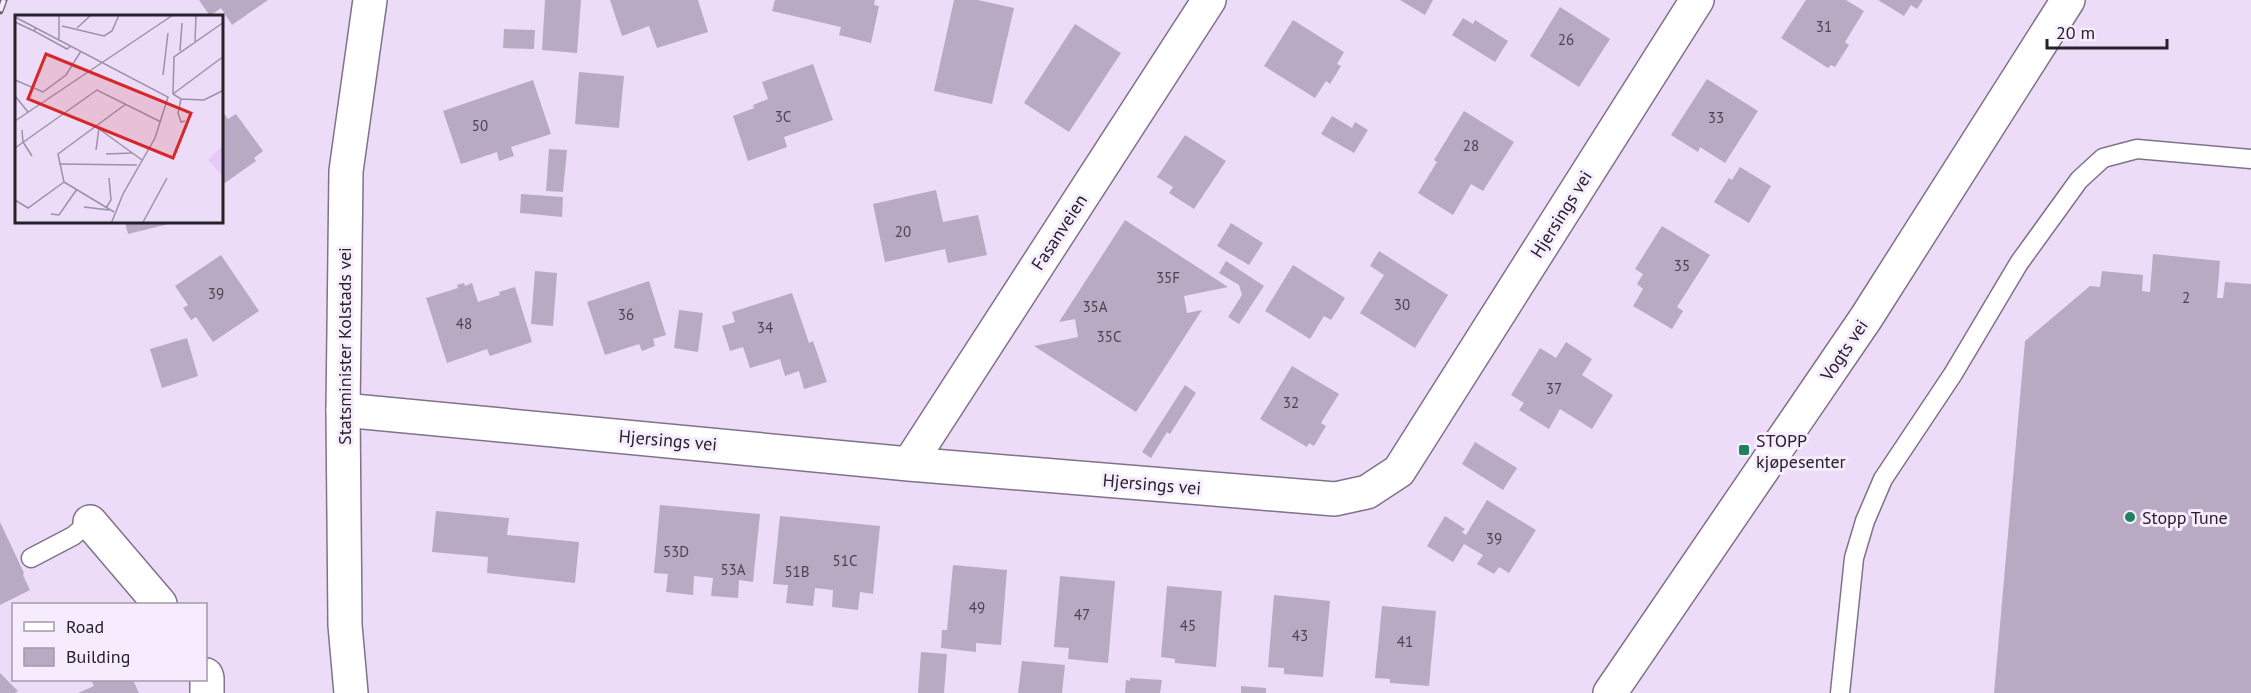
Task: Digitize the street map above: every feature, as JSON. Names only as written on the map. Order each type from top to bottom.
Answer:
[{"type":"street","name":"Statsminister Kolstads vei","points":[[351,693],[345,625],[343,410],[346,171],[370,0]]},
{"type":"street","name":"Hjersings vei","points":[[343,410],[909,464],[1335,499],[1367,492],[1399,471],[1697,0]]},
{"type":"street","name":"Vogts vei","points":[[1610,693],[1866,318],[2068,0]]},
{"type":"street","name":"Fasanveien","points":[[909,464],[1200,2]]},
{"type":"street","points":[[90,522],[159,603]]},
{"type":"lane","points":[[1839,693],[1854,558],[1865,521],[1883,479],[1953,374],[2019,263],[2079,180],[2103,158],[2137,149],[2251,159]]},
{"type":"lane","points":[[31,558],[73,536],[90,522]]},
{"type":"building","points":[[199,0],[268,0],[232,25],[221,8],[209,15]]},
{"type":"building","points":[[545,0],[581,0],[577,53],[542,50]]},
{"type":"building","points":[[610,0],[698,0],[708,32],[657,48],[649,26],[622,36]]},
{"type":"building","points":[[775,0],[875,0],[874,5],[879,6],[871,43],[839,35],[841,27],[772,11]]},
{"type":"building","points":[[954,0],[978,0],[1014,8],[992,104],[934,91]]},
{"type":"building","points":[[1400,0],[1433,0],[1425,15]]},
{"type":"building","points":[[1806,0],[1846,0],[1864,11],[1845,42],[1849,45],[1835,67],[1831,65],[1828,68],[1781,38]]},
{"type":"building","points":[[1878,0],[1923,0],[1917,9],[1911,5],[1904,16]]},
{"type":"building","points":[[1560,7],[1610,39],[1579,87],[1530,56]]},
{"type":"building","points":[[1463,18],[1473,24],[1475,20],[1508,41],[1495,62],[1452,35]]},
{"type":"building","points":[[1293,20],[1344,52],[1337,64],[1341,66],[1330,84],[1326,81],[1315,98],[1264,66]]},
{"type":"building","points":[[1075,24],[1121,53],[1069,132],[1024,103]]},
{"type":"building","points":[[504,29],[535,30],[534,49],[503,48]]},
{"type":"building","points":[[813,64],[833,120],[784,137],[787,147],[748,161],[733,116],[754,108],[753,105],[768,99],[762,82]]},
{"type":"building","points":[[579,72],[624,76],[619,128],[575,124]]},
{"type":"building","points":[[1707,79],[1758,111],[1725,163],[1700,147],[1698,152],[1671,135]]},
{"type":"building","points":[[533,80],[551,134],[511,147],[514,156],[499,161],[497,152],[461,164],[443,111]]},
{"type":"building","points":[[1464,111],[1514,142],[1483,191],[1471,184],[1453,215],[1418,193],[1437,162],[1434,160]]},
{"type":"building","points":[[224,114],[228,119],[236,114],[263,151],[254,158],[256,161],[224,184]]},
{"type":"building","points":[[1332,116],[1352,128],[1355,122],[1368,130],[1354,153],[1321,134]]},
{"type":"building","points":[[1185,135],[1226,161],[1194,209],[1169,193],[1173,187],[1157,177]]},
{"type":"building","points":[[549,149],[567,150],[563,192],[546,191]]},
{"type":"building","points":[[1740,167],[1771,186],[1749,223],[1714,202],[1729,178],[1732,180]]},
{"type":"building","points":[[936,190],[943,222],[978,215],[987,255],[948,263],[945,249],[885,262],[873,204]]},
{"type":"building","points":[[521,194],[563,197],[562,217],[520,213]]},
{"type":"building","points":[[1125,220],[1228,287],[1184,296],[1187,313],[1202,310],[1136,412],[1034,346],[1078,337],[1075,319],[1059,322]]},
{"type":"building","points":[[1231,223],[1263,243],[1249,265],[1217,246]]},
{"type":"building","points":[[126,224],[169,224],[128,234]]},
{"type":"building","points":[[1662,226],[1710,255],[1677,307],[1683,311],[1672,329],[1633,306],[1643,289],[1637,284],[1643,274],[1635,269]]},
{"type":"building","points":[[1379,251],[1448,295],[1415,348],[1360,313],[1384,275],[1370,266]]},
{"type":"building","name":"Stopp Tune","points":[[2153,254],[2220,261],[2217,298],[2223,298],[2225,282],[2251,284],[2251,693],[1994,693],[2025,341],[2090,286],[2100,287],[2102,271],[2143,275],[2142,291],[2150,292]]},
{"type":"building","points":[[221,255],[259,311],[213,342],[196,317],[191,320],[183,308],[188,305],[175,286]]},
{"type":"building","points":[[1226,261],[1264,286],[1239,324],[1228,317],[1242,295],[1239,285],[1219,273]]},
{"type":"building","points":[[1293,265],[1345,298],[1331,320],[1324,316],[1310,339],[1265,311]]},
{"type":"building","points":[[535,271],[557,273],[553,326],[531,324]]},
{"type":"building","points":[[649,281],[666,335],[653,339],[655,346],[642,351],[639,344],[605,355],[587,302]]},
{"type":"building","points":[[464,283],[465,286],[472,283],[478,302],[515,287],[532,342],[490,356],[487,349],[447,363],[426,298],[458,288],[457,285]]},
{"type":"building","points":[[792,293],[809,343],[813,341],[827,382],[804,389],[799,371],[785,376],[780,359],[750,368],[743,347],[730,351],[722,326],[735,322],[732,312]]},
{"type":"building","points":[[679,310],[703,313],[698,352],[674,348]]},
{"type":"building","points":[[187,338],[198,376],[162,388],[150,349]]},
{"type":"building","points":[[1566,342],[1592,359],[1582,375],[1613,395],[1592,429],[1560,409],[1549,429],[1519,410],[1524,403],[1511,395],[1540,348],[1556,358]]},
{"type":"building","points":[[1292,366],[1339,394],[1321,423],[1326,426],[1314,446],[1309,443],[1307,447],[1260,419]]},
{"type":"building","points":[[1185,385],[1196,393],[1170,434],[1167,432],[1151,458],[1142,452]]},
{"type":"building","points":[[1475,442],[1517,468],[1503,490],[1462,464]]},
{"type":"building","points":[[1487,500],[1536,530],[1509,573],[1499,567],[1494,574],[1477,564],[1483,555],[1464,544],[1453,562],[1427,546],[1445,516],[1465,529],[1462,532],[1466,535]]},
{"type":"building","points":[[660,505],[760,514],[753,582],[739,580],[738,598],[711,596],[713,578],[694,576],[693,595],[666,592],[668,574],[654,573]]},
{"type":"building","points":[[436,511],[509,518],[507,535],[579,542],[575,583],[487,573],[488,557],[432,552]]},
{"type":"building","points":[[780,516],[880,526],[873,594],[860,592],[858,610],[832,607],[833,590],[815,588],[813,606],[786,603],[788,585],[773,584]]},
{"type":"building","points":[[0,522],[30,590],[0,605]]},
{"type":"building","points":[[953,565],[1007,570],[1001,645],[976,643],[976,652],[941,648],[942,630],[947,630]]},
{"type":"building","points":[[1060,576],[1115,581],[1108,663],[1068,659],[1069,648],[1054,647]]},
{"type":"building","points":[[1167,586],[1222,591],[1216,667],[1175,663],[1175,659],[1161,657]]},
{"type":"building","points":[[1274,595],[1330,601],[1323,677],[1284,674],[1284,668],[1268,667]]},
{"type":"building","points":[[1382,606],[1436,611],[1429,686],[1390,683],[1390,679],[1375,678]]},
{"type":"building","points":[[921,652],[947,654],[944,693],[918,693]]},
{"type":"building","points":[[1022,661],[1065,665],[1062,693],[1018,693]]},
{"type":"building","points":[[0,673],[18,691],[0,693]]},
{"type":"building","points":[[1130,678],[1162,680],[1160,693],[1125,693],[1126,680],[1130,681]]},
{"type":"building","points":[[92,681],[133,681],[139,693],[78,693],[94,686]]},
{"type":"building","points":[[1241,686],[1266,688],[1266,693],[1241,693]]},
{"type":"railway","points":[[0,11],[4,0]]},
{"type":"place","name":"STOPP kjøpesenter","points":[[1744,450]]},
{"type":"place","name":"Stopp Tune","points":[[2130,517]]}]
